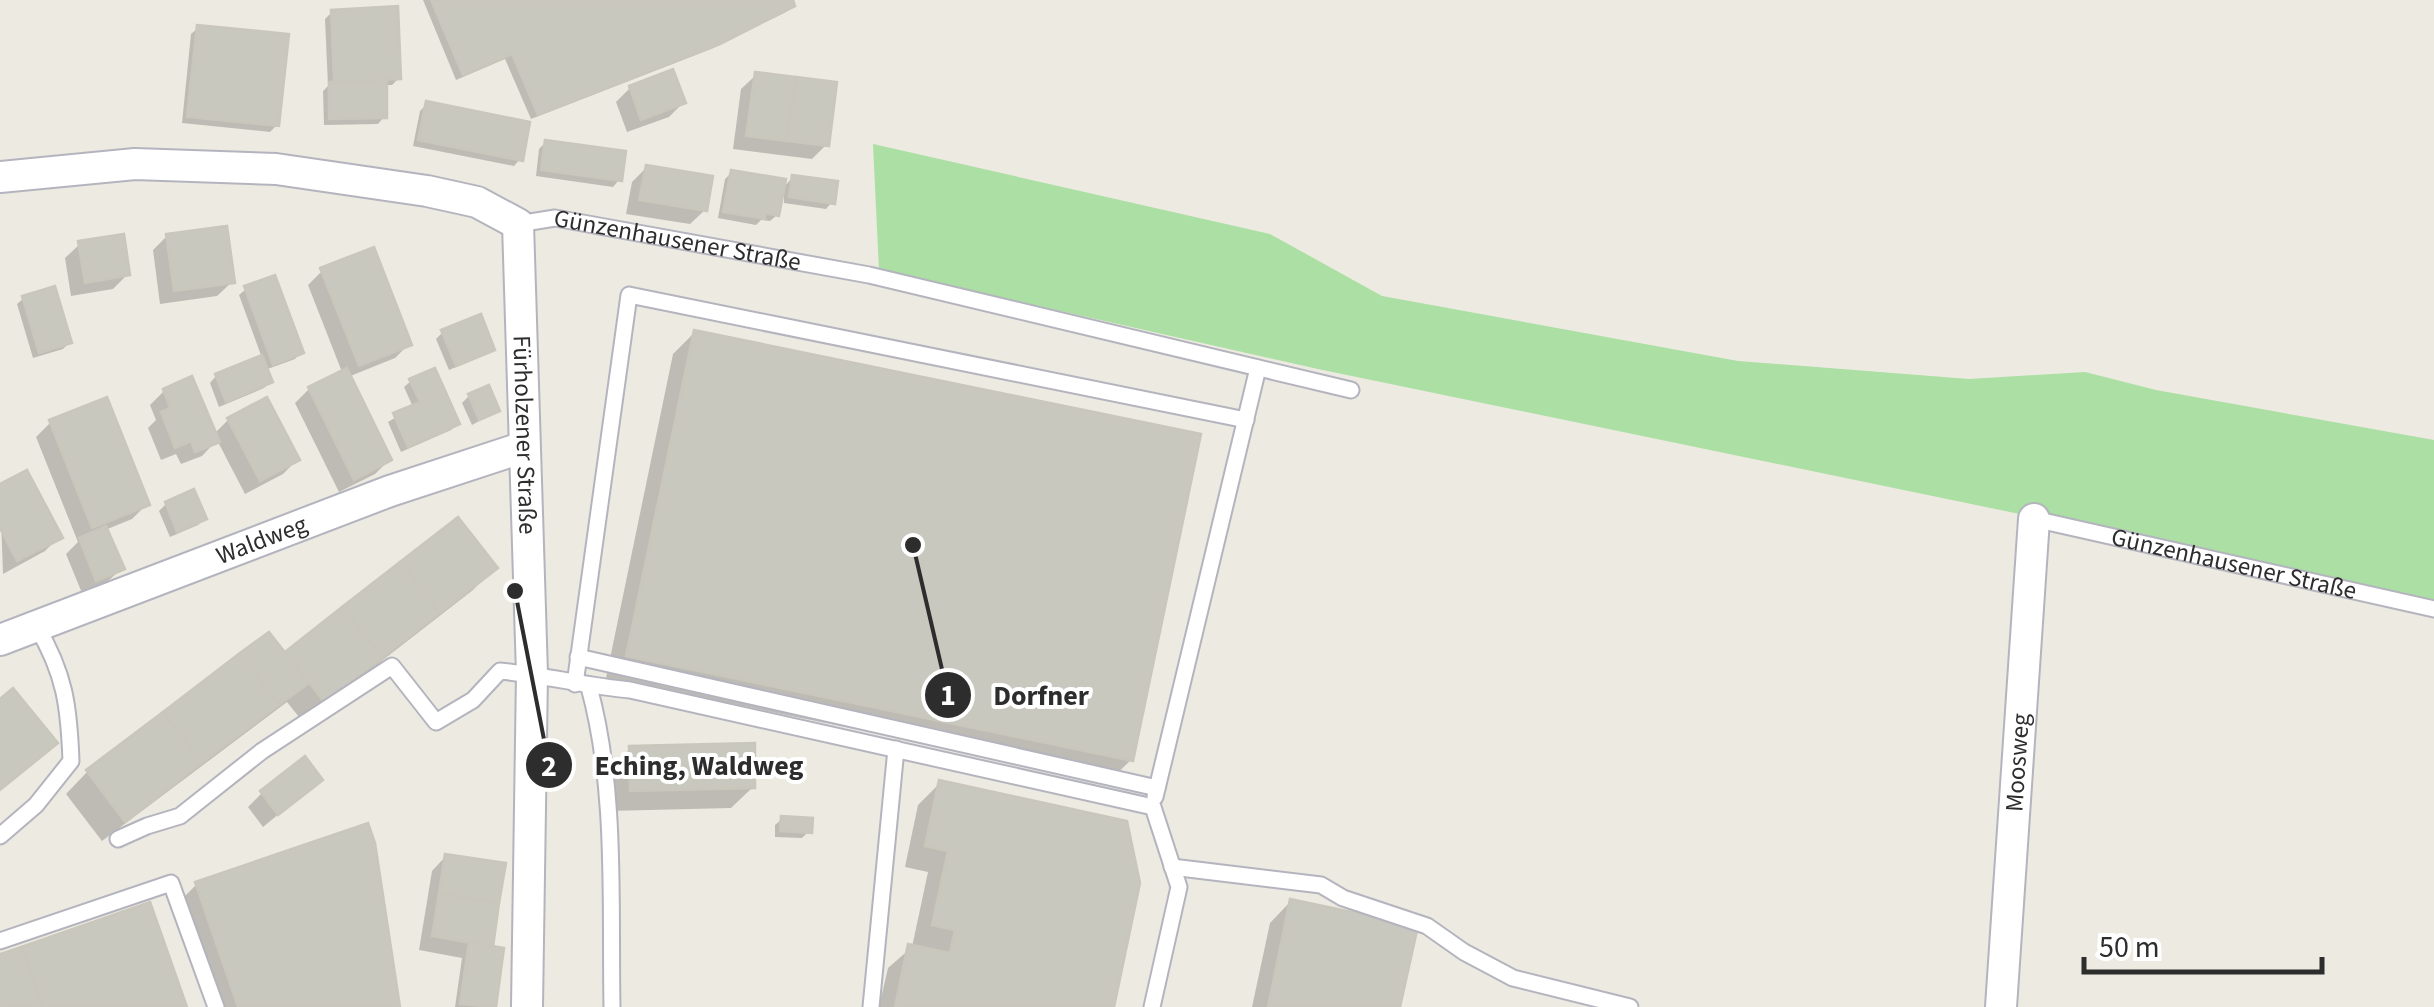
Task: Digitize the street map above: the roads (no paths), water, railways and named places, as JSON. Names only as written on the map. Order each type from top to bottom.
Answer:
[{"type":"street","name":"Günzenhausener Straße","points":[[0,177],[135,164],[276,169],[477,202],[518,224]]},
{"type":"street","name":"Fürholzener Straße","points":[[518,224],[532,674],[527,1007]]},
{"type":"street","name":"Waldweg","points":[[0,640],[390,491],[524,447]]},
{"type":"street","name":"Moosweg","points":[[2001,1007],[2034,518]]},
{"type":"lane","name":"Günzenhausener Straße","points":[[518,224],[555,218],[869,275],[1351,390]]},
{"type":"lane","points":[[612,1007],[607,793],[596,711],[582,685],[578,657],[629,295],[1246,420]]},
{"type":"lane","points":[[1152,1007],[1179,886],[1153,807],[1258,368]]},
{"type":"lane","name":"Günzenhausener Straße","points":[[2034,518],[2434,609]]},
{"type":"lane","points":[[0,836],[36,805],[71,761],[70,716],[57,661],[37,627]]},
{"type":"lane","points":[[578,657],[1157,788]]},
{"type":"lane","points":[[118,839],[180,816],[262,750],[392,666],[436,722],[473,700],[500,672],[532,674],[630,690],[1153,807]]},
{"type":"lane","points":[[871,1007],[896,749]]},
{"type":"lane","points":[[1172,868],[1321,885],[1343,898],[1427,926],[1464,952],[1513,978],[1630,1007]]},
{"type":"lane","points":[[0,941],[171,883],[216,1007]]},
{"type":"place","name":"Dorfner","points":[[913,545]]},
{"type":"place","name":"Eching, Waldweg","points":[[515,591]]}]
